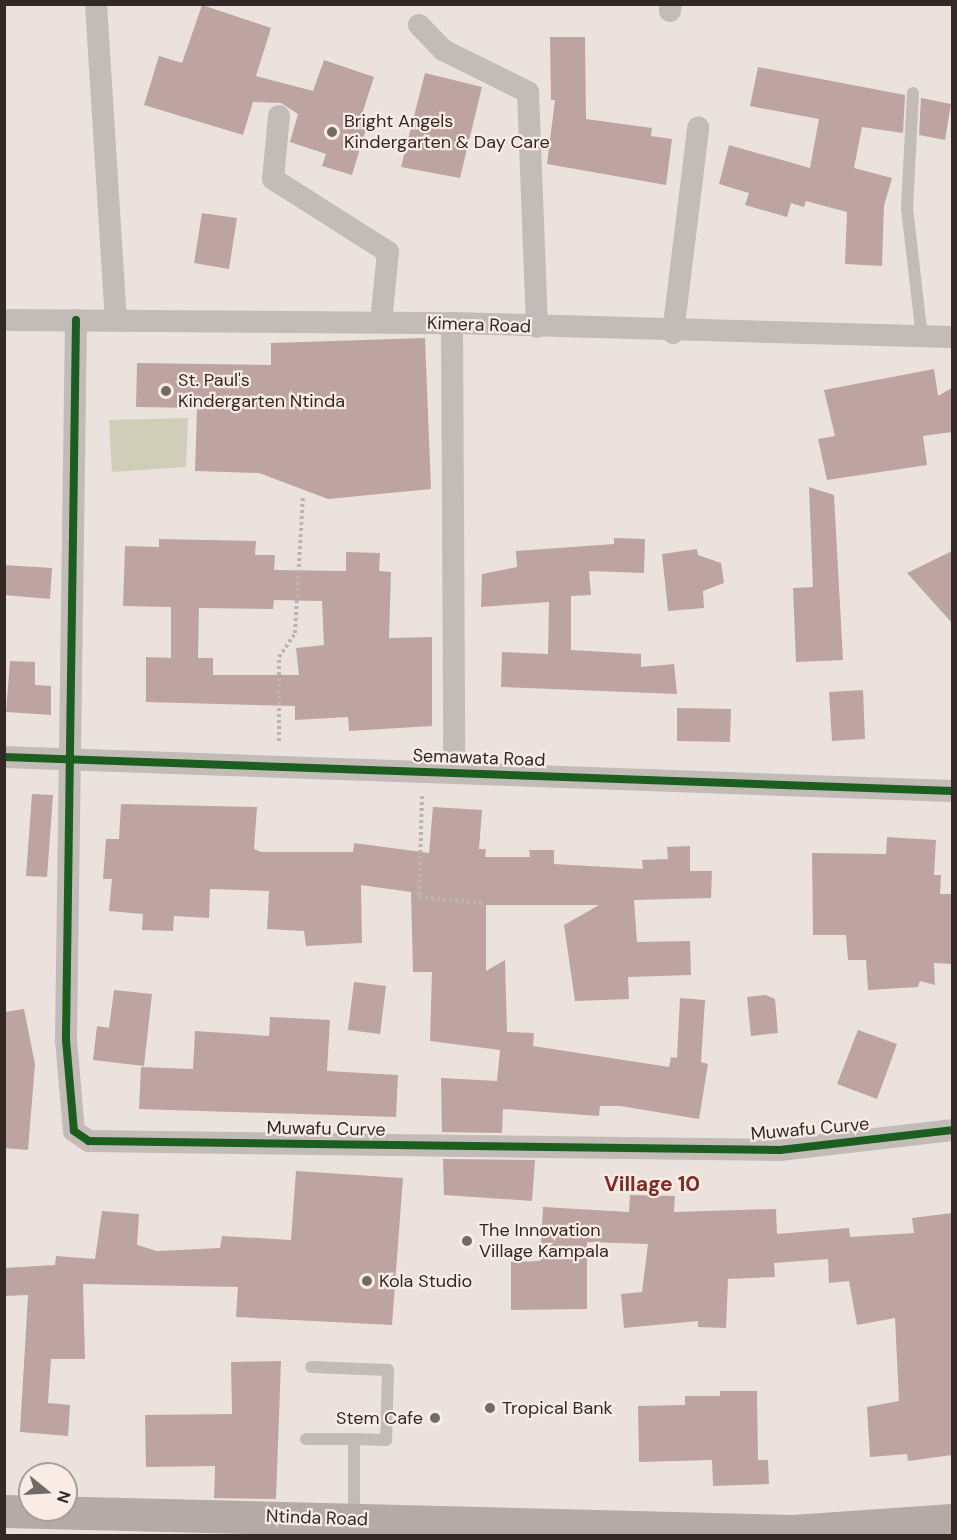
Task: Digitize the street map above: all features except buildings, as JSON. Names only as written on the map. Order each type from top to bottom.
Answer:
[{"type":"main road","name":"Ntinda Road","points":[[4,1511],[304,1526],[354,1519],[536,1528],[836,1532],[952,1520]]},
{"type":"street","points":[[96,4],[116,320]]},
{"type":"street","points":[[419,25],[443,50],[528,92],[537,327]]},
{"type":"street","points":[[279,116],[273,179],[388,252],[381,322]]},
{"type":"street","points":[[673,333],[698,128]]},
{"type":"street","name":"Kimera Road","points":[[4,320],[452,323],[673,333],[952,337]]},
{"type":"street","points":[[72,758],[76,320]]},
{"type":"street","points":[[452,323],[454,772]]},
{"type":"street","name":"Semawata Road","points":[[4,757],[952,791]]},
{"type":"street","name":"Muwafu Curve","points":[[72,758],[66,1040],[74,1131],[89,1140],[780,1150],[952,1130]]},
{"type":"lane","points":[[913,93],[907,208],[922,337]]},
{"type":"lane","points":[[306,1439],[386,1440],[388,1370],[311,1367]]},
{"type":"lane","points":[[354,1439],[354,1519]]},
{"type":"path","points":[[277,766],[279,657],[295,633],[303,496]]},
{"type":"path","points":[[423,771],[419,897],[485,903]]},
{"type":"green space","points":[[188,418],[186,467],[112,472],[109,420]]},
{"type":"cycle path","points":[[76,320],[66,1040],[74,1131],[89,1141],[780,1150],[952,1130]]},
{"type":"cycle path","points":[[4,757],[952,791]]},
{"type":"place","name":"Bright Angels Kindergarten & Day Care","points":[[332,132]]},
{"type":"place","name":"St. Paul's Kindergarten Ntinda","points":[[166,391]]},
{"type":"place","name":"The Innovation Village Kampala","points":[[467,1241]]},
{"type":"place","name":"Kola Studio","points":[[367,1281]]},
{"type":"place","name":"Tropical Bank","points":[[490,1408]]},
{"type":"place","name":"Stem Cafe","points":[[435,1418]]},
{"type":"district","name":"Village 10","points":[[652,1184]]}]
